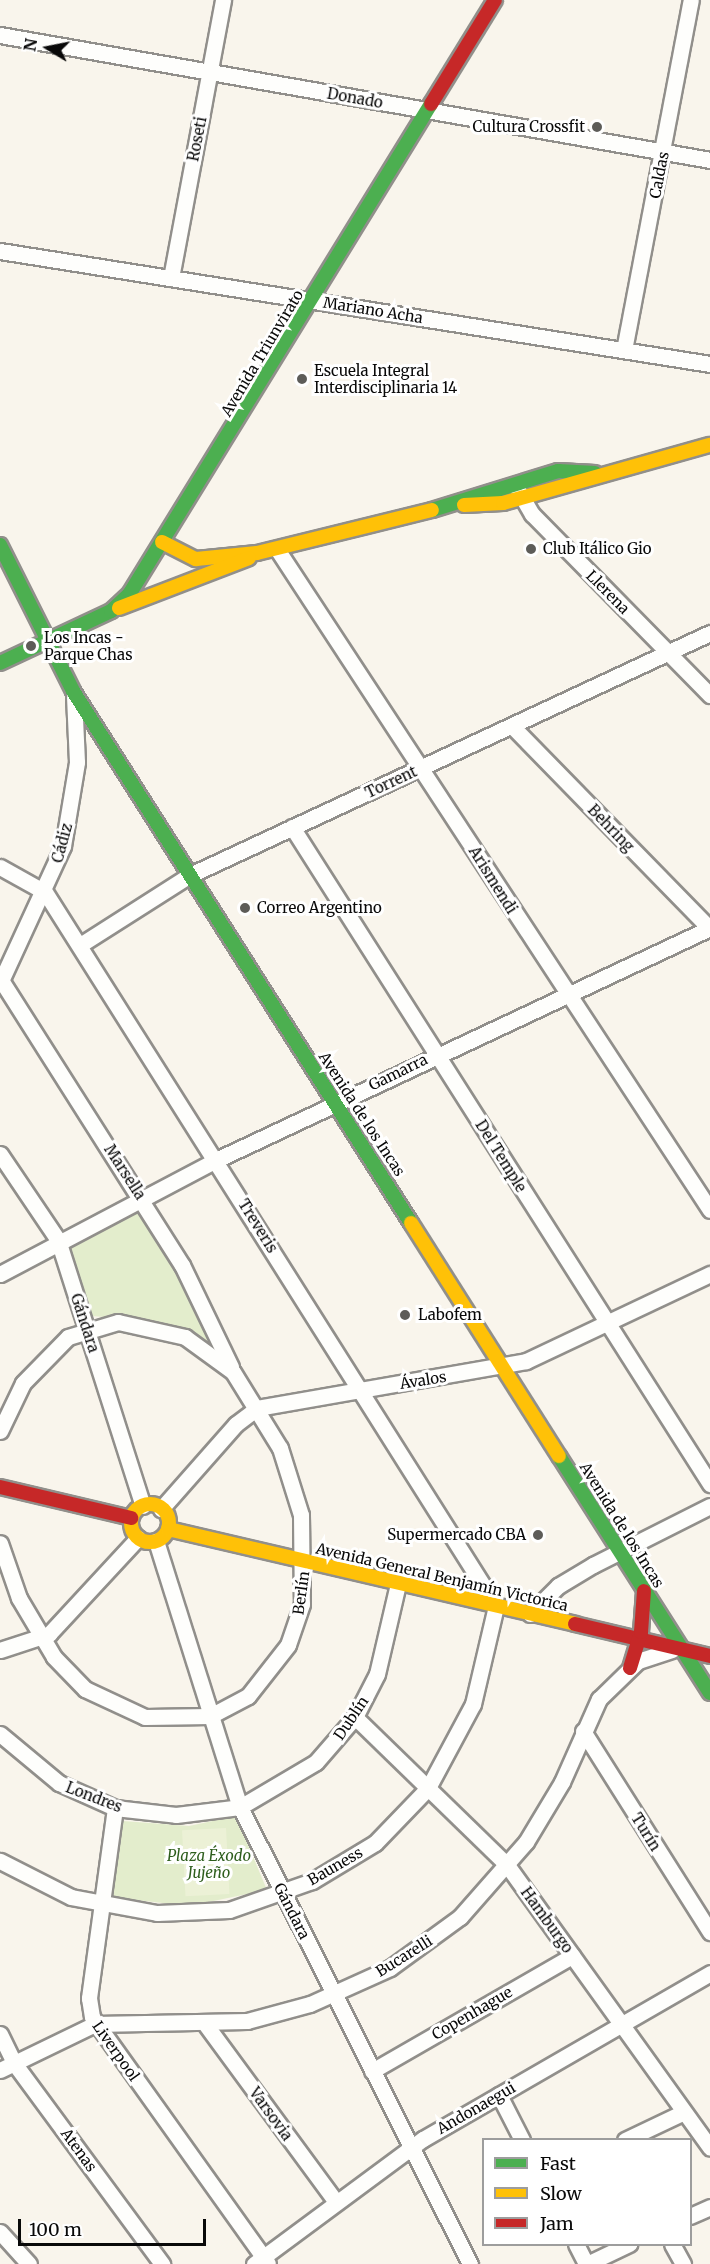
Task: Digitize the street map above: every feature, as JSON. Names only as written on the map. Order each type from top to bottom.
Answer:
[{"type":"main road","name":"Avenida Triunvirato","points":[[0,663],[111,611],[130,593],[313,300],[426,110],[495,0]]},
{"type":"main road","points":[[454,505],[521,498],[595,473],[710,445]]},
{"type":"main road","points":[[111,611],[257,554],[454,505],[516,481],[558,471],[595,473]]},
{"type":"main road","points":[[162,542],[196,559],[257,554]]},
{"type":"main road","name":"Avenida de los Incas","points":[[0,545],[44,641],[73,691],[710,1693]]},
{"type":"main road","points":[[0,1487],[131,1518]]},
{"type":"main road","points":[[143,1506],[161,1509],[168,1529],[156,1541],[138,1538],[131,1518],[143,1506]]},
{"type":"main road","name":"Avenida General Benjamín Victorica","points":[[168,1529],[710,1656]]},
{"type":"main road","points":[[630,1668],[640,1640],[644,1591]]},
{"type":"street","name":"Roseti","points":[[171,278],[223,0]]},
{"type":"street","name":"Caldas","points":[[624,350],[664,151],[691,0]]},
{"type":"street","name":"Donado","points":[[0,34],[710,160]]},
{"type":"street","name":"Mariano Acha","points":[[0,251],[710,364]]},
{"type":"street","name":"Llerena","points":[[516,481],[521,498],[667,653],[710,695]]},
{"type":"street","name":"Arismendi","points":[[277,549],[422,768],[566,996],[710,1210]]},
{"type":"street","name":"Torrent","points":[[80,945],[190,874],[513,727],[710,633]]},
{"type":"street","name":"Cádiz","points":[[1,982],[45,892],[63,846],[74,793],[78,737],[73,691]]},
{"type":"street","name":"Behring","points":[[513,727],[710,929]]},
{"type":"street","name":"Del Temple","points":[[292,827],[710,1484]]},
{"type":"street","name":"Treveris","points":[[0,867],[45,892],[363,1390],[496,1606]]},
{"type":"street","name":"Gamarra","points":[[58,1240],[335,1102],[710,929]]},
{"type":"street","name":"Marsella","points":[[1,982],[142,1198],[233,1372]]},
{"type":"street","name":"Gándara","points":[[0,1154],[58,1240],[143,1506]]},
{"type":"street","points":[[0,1274],[58,1240]]},
{"type":"street","name":"Ávalos","points":[[161,1509],[236,1424],[257,1408],[503,1367],[608,1323],[710,1274]]},
{"type":"street","name":"Berlín","points":[[0,1431],[36,1366],[87,1328],[118,1322],[169,1330],[233,1372],[257,1408],[296,1492],[305,1562],[296,1625],[277,1664],[248,1696],[210,1716],[167,1721],[124,1710],[85,1689],[40,1639],[19,1598],[0,1543]]},
{"type":"street","points":[[530,1614],[558,1586],[710,1506]]},
{"type":"street","points":[[0,1650],[40,1639],[138,1538]]},
{"type":"street","name":"Gándara","points":[[156,1541],[240,1807],[470,2264]]},
{"type":"street","name":"Dublín","points":[[240,1807],[276,1791],[316,1762],[355,1717],[377,1674],[398,1584]]},
{"type":"street","name":"Bauness","points":[[0,1861],[51,1888],[102,1904],[192,1914],[229,1910],[283,1893],[375,1843],[428,1788],[473,1704],[496,1606]]},
{"type":"street","name":"Bucarelli","points":[[7,2066],[95,2024],[206,2025],[268,2016],[334,1994],[414,1953],[460,1917],[507,1864],[549,1808],[599,1699],[630,1668],[652,1654],[681,1650]]},
{"type":"street","name":"Hamburgo","points":[[355,1717],[507,1864],[710,2148]]},
{"type":"street","name":"Turín","points":[[583,1731],[710,1932]]},
{"type":"street","name":"Londres","points":[[0,1734],[59,1783],[115,1808],[176,1815],[240,1807]]},
{"type":"street","name":"Liverpool","points":[[115,1808],[89,1998],[95,2024],[262,2261]]},
{"type":"street","name":"Copenhague","points":[[372,2071],[572,1956]]},
{"type":"street","name":"Andonaegui","points":[[262,2261],[336,2202],[411,2147],[710,1973]]},
{"type":"street","name":"Varsovia","points":[[206,2025],[336,2202]]},
{"type":"street","name":"Atenas","points":[[0,2034],[7,2066],[162,2264]]},
{"type":"street","points":[[499,2095],[521,2138]]},
{"type":"street","points":[[627,2138],[684,2112]]},
{"type":"street","points":[[692,2215],[710,2207]]},
{"type":"street","points":[[0,2232],[29,2264]]},
{"type":"street","points":[[577,2246],[586,2264],[624,2246]]},
{"type":"street","points":[[673,2246],[683,2264]]},
{"type":"green space","points":[[129,1210],[146,1215],[215,1341],[212,1345],[151,1321],[92,1316],[68,1248]]},
{"type":"green space","name":"Plaza Éxodo Jujeño","points":[[236,1816],[267,1890],[189,1906],[110,1897],[123,1821],[189,1826]]},
{"type":"green space","points":[[226,1828],[229,1894],[186,1896],[182,1830]]},
{"type":"traffic: fast","points":[[0,663],[111,611],[130,593],[431,104]]},
{"type":"traffic: fast","points":[[432,510],[558,471],[595,473]]},
{"type":"traffic: fast","points":[[0,545],[73,691],[411,1223]]},
{"type":"traffic: fast","points":[[559,1456],[710,1693]]},
{"type":"traffic: slow","points":[[464,505],[503,503],[710,445]]},
{"type":"traffic: slow","points":[[162,542],[196,559],[257,553],[432,510]]},
{"type":"traffic: slow","points":[[119,608],[249,558]]},
{"type":"traffic: slow","points":[[411,1223],[559,1456]]},
{"type":"traffic: slow","points":[[150,1504],[163,1510],[169,1523],[163,1536],[150,1542],[137,1536],[131,1523],[137,1510],[150,1504]]},
{"type":"traffic: slow","points":[[168,1529],[575,1624]]},
{"type":"traffic: jam","points":[[431,104],[495,0]]},
{"type":"traffic: jam","points":[[0,1487],[131,1518]]},
{"type":"traffic: jam","points":[[630,1668],[641,1632],[644,1591]]},
{"type":"traffic: jam","points":[[575,1624],[710,1656]]},
{"type":"place","name":"Cultura Crossfit","points":[[597,127]]},
{"type":"place","name":"Escuela Integral Interdisciplinaria 14","points":[[302,379]]},
{"type":"place","name":"Club Itálico Gio","points":[[531,549]]},
{"type":"place","name":"Los Incas - Parque Chas","points":[[31,646]]},
{"type":"place","name":"Correo Argentino","points":[[245,908]]},
{"type":"place","name":"Labofem","points":[[405,1315]]},
{"type":"place","name":"Supermercado CBA","points":[[538,1535]]}]
